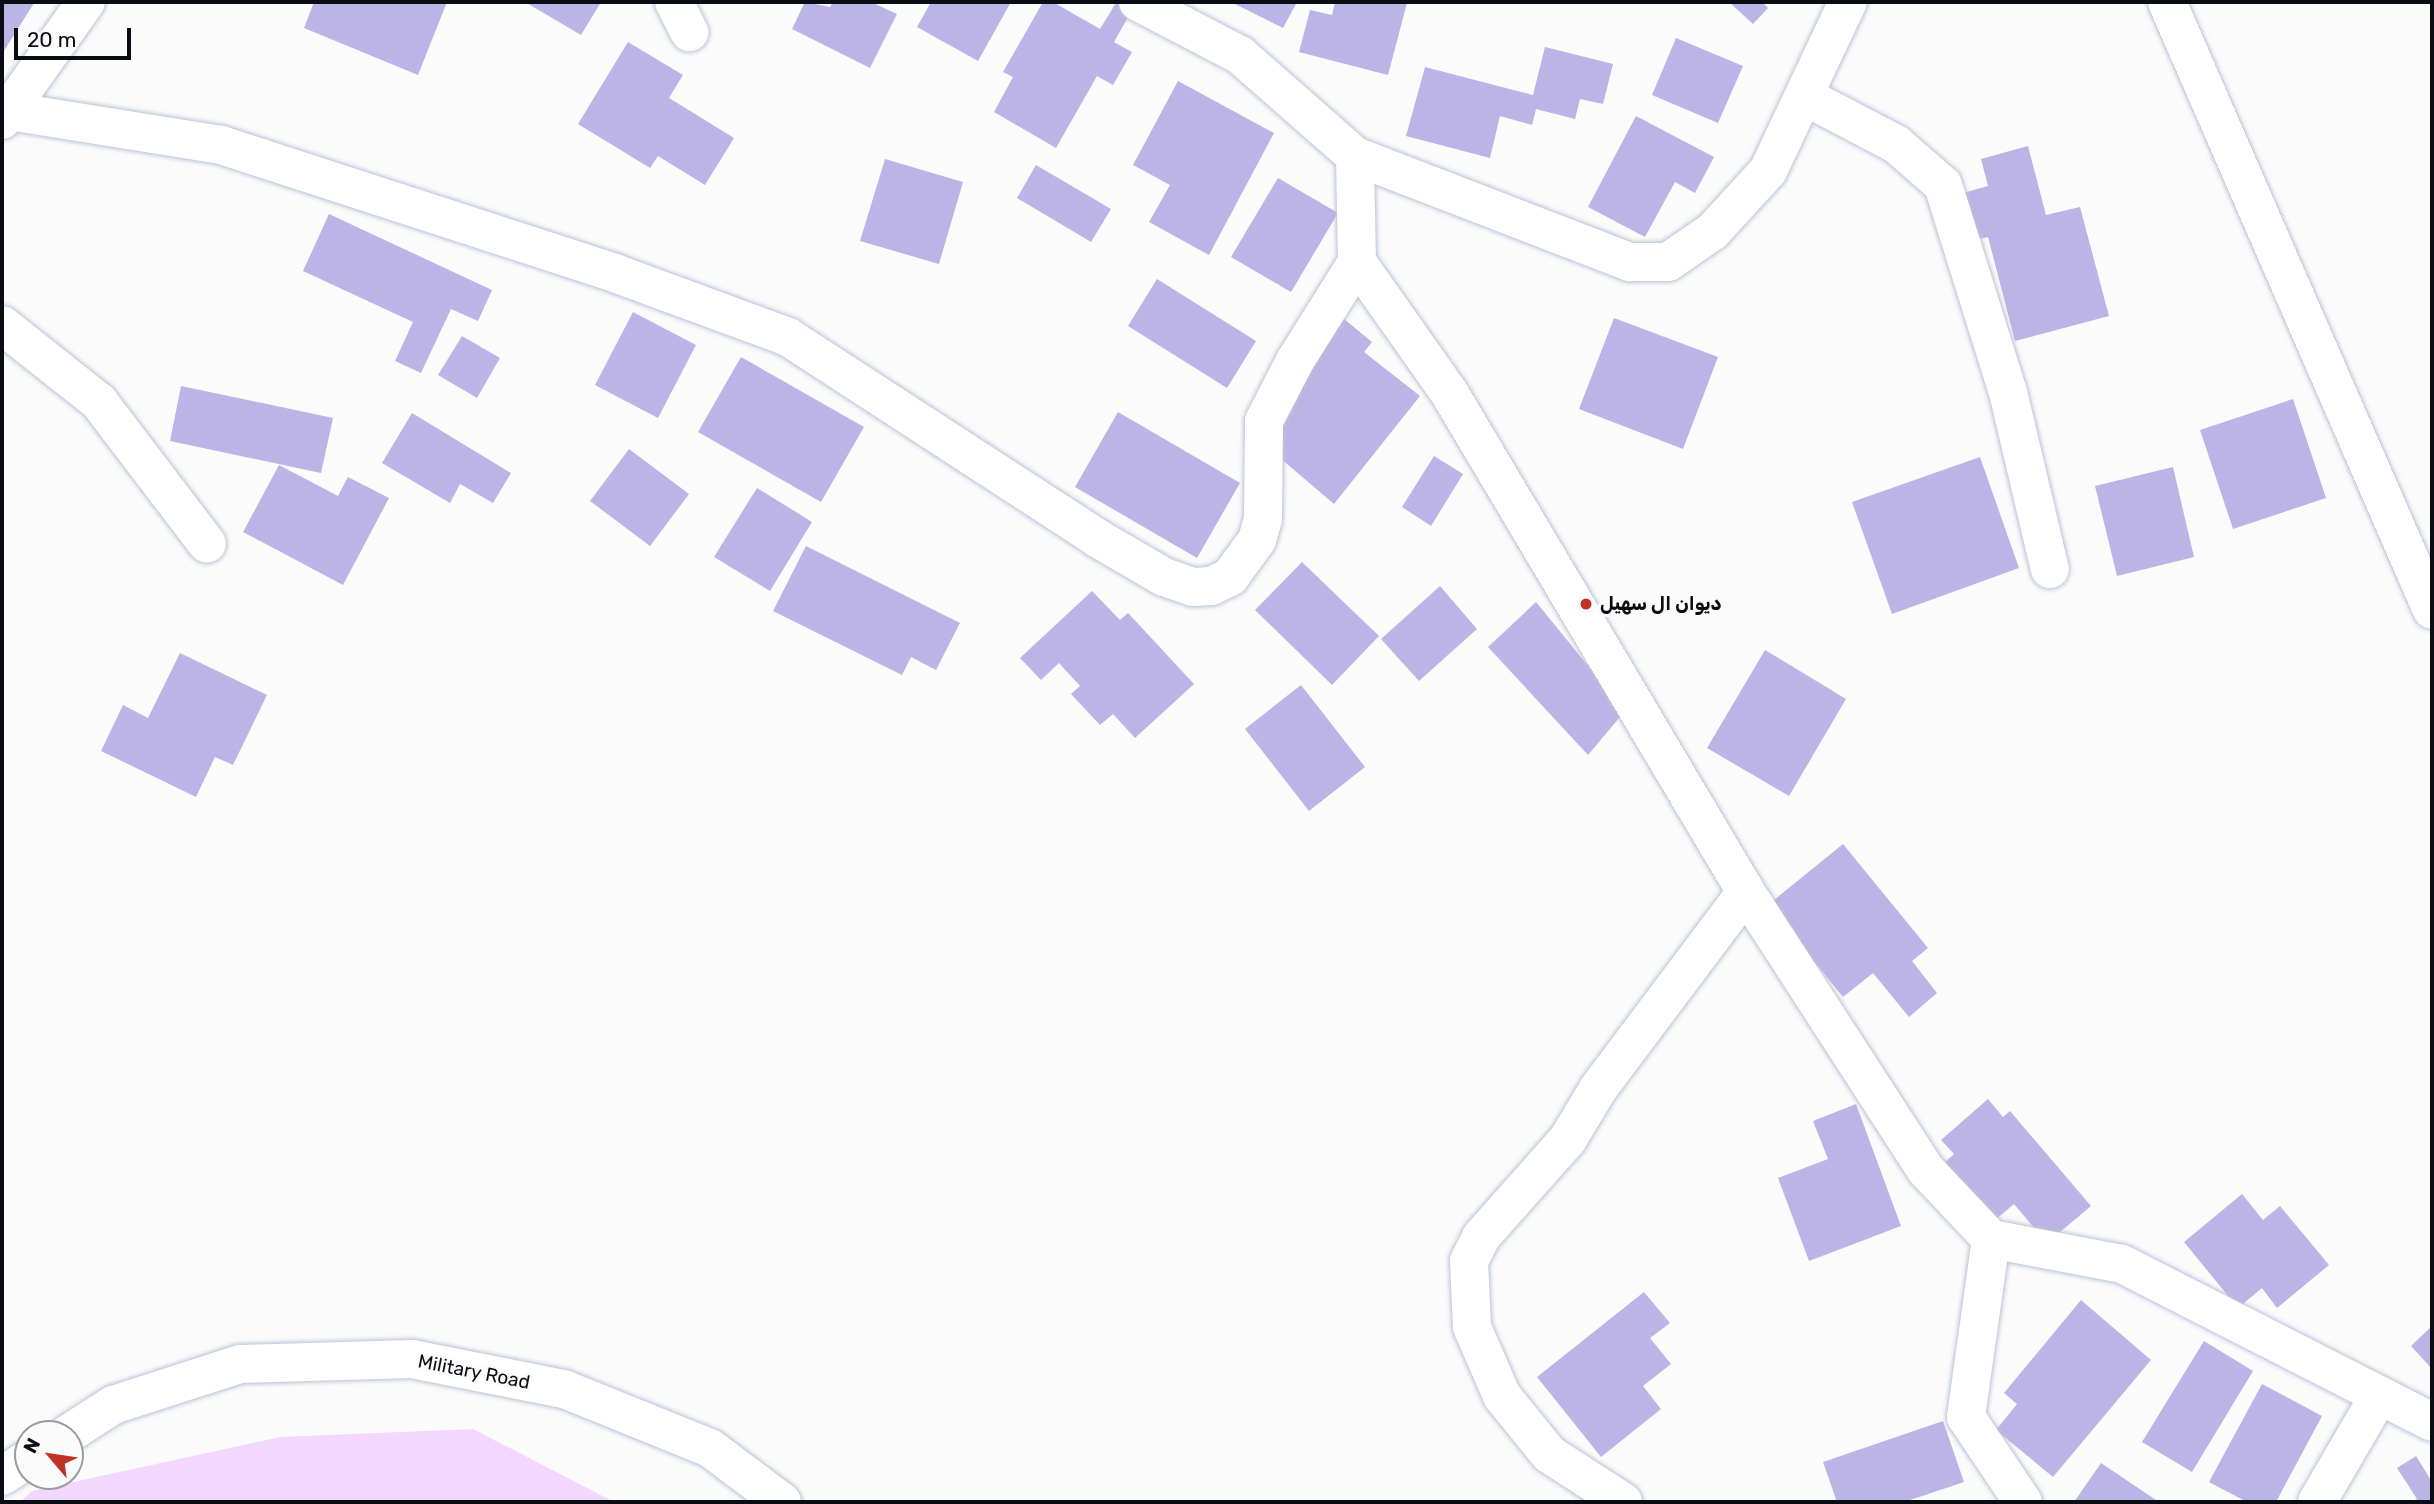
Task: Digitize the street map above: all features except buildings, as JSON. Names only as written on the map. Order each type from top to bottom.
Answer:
[{"type":"street","points":[[86,2],[6,115],[220,145],[617,274],[788,337],[1097,538],[1164,577],[1193,587],[1211,586],[1230,577],[1256,540],[1263,519],[1264,421],[1295,361],[1357,262],[1355,156]]},
{"type":"street","points":[[1138,2],[1240,55],[1355,156],[1630,262],[1668,262],[1713,231],[1768,171],[1848,2]]},
{"type":"street","points":[[2167,2],[2432,610]]},
{"type":"street","points":[[1804,96],[1896,144],[1943,185],[2008,392],[2050,569]]},
{"type":"street","points":[[1357,262],[1450,394],[1746,892],[1926,1171],[1991,1239],[2122,1264],[2432,1422]]},
{"type":"street","points":[[2,325],[99,402],[207,544]]},
{"type":"street","points":[[1623,1502],[1549,1454],[1502,1396],[1472,1327],[1469,1261],[1481,1237],[1568,1139],[1598,1089],[1746,892]]},
{"type":"street","points":[[1991,1239],[1966,1417],[2023,1502]]},
{"type":"street","name":"Military Road","points":[[84,1424],[113,1405],[240,1364],[412,1359],[564,1390],[710,1448],[782,1502]]},
{"type":"street","points":[[2317,1502],[2379,1395]]},
{"type":"shaded area","points":[[473,1429],[614,1502],[20,1502],[32,1491],[84,1490],[84,1480],[280,1437]]},
{"type":"place","name":"ديوان ال سهيل","points":[[1586,604]]}]
